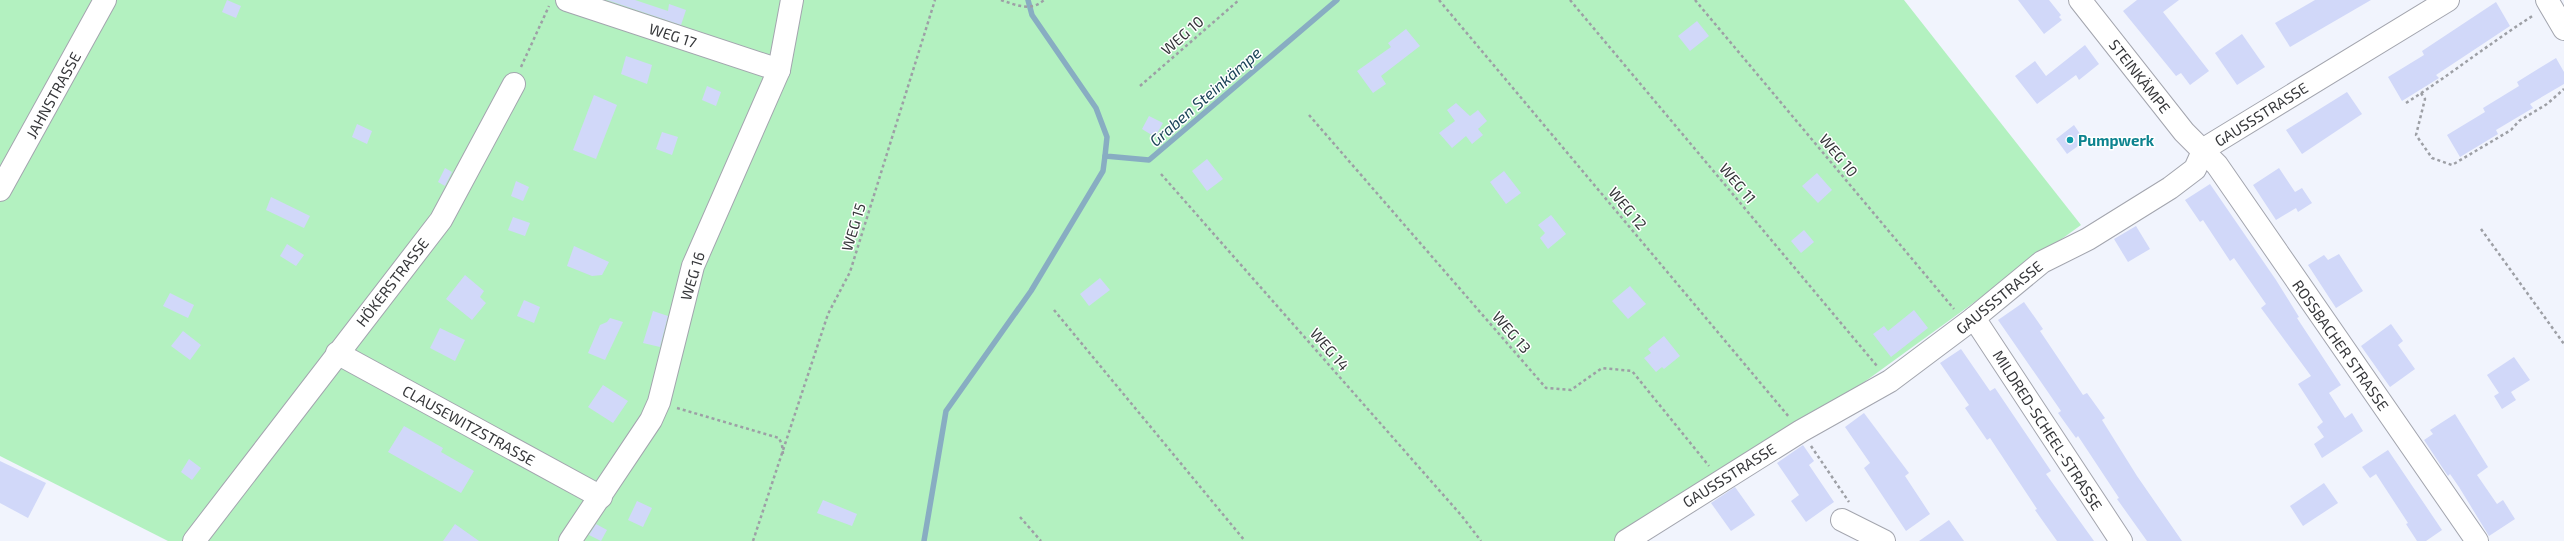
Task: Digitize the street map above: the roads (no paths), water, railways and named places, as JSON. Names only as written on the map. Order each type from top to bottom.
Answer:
[{"type":"street","name":"JAHNSTRASSE","points":[[0,190],[105,0]]},
{"type":"street","name":"WEG 17","points":[[567,0],[596,5],[780,70]]},
{"type":"street","name":"WEG 16","points":[[570,541],[601,497],[651,420],[659,402],[693,266],[780,70],[792,0]]},
{"type":"street","name":"STEINKÄMPE","points":[[2080,0],[2184,132],[2204,149]]},
{"type":"street","name":"GAUSSSTRASSE","points":[[1626,541],[1720,480],[1801,431],[1890,381],[1970,321],[2042,262],[2102,231],[2170,188],[2195,169],[2204,149],[2448,0]]},
{"type":"street","points":[[2548,2],[2564,29]]},
{"type":"street","name":"HÖKERSTRASSE","points":[[194,541],[337,353],[441,220],[514,84]]},
{"type":"street","name":"ROSSBACHER STRASSE","points":[[2204,149],[2477,541]]},
{"type":"street","name":"MILDRED-SCHEEL-STRASSE","points":[[1970,321],[2121,541]]},
{"type":"street","name":"CLAUSEWITZSTRASSE","points":[[337,353],[601,497]]},
{"type":"street","points":[[1842,520],[1884,541]]},
{"type":"waterway","name":"Graben Steinkämpe","points":[[1028,0],[1032,15],[1096,108],[1107,137],[1105,156],[1149,160],[1337,0]]},
{"type":"waterway","points":[[924,541],[946,411],[1031,291],[1103,171],[1105,156]]},
{"type":"place","name":"Pumpwerk","points":[[2070,140]]}]
